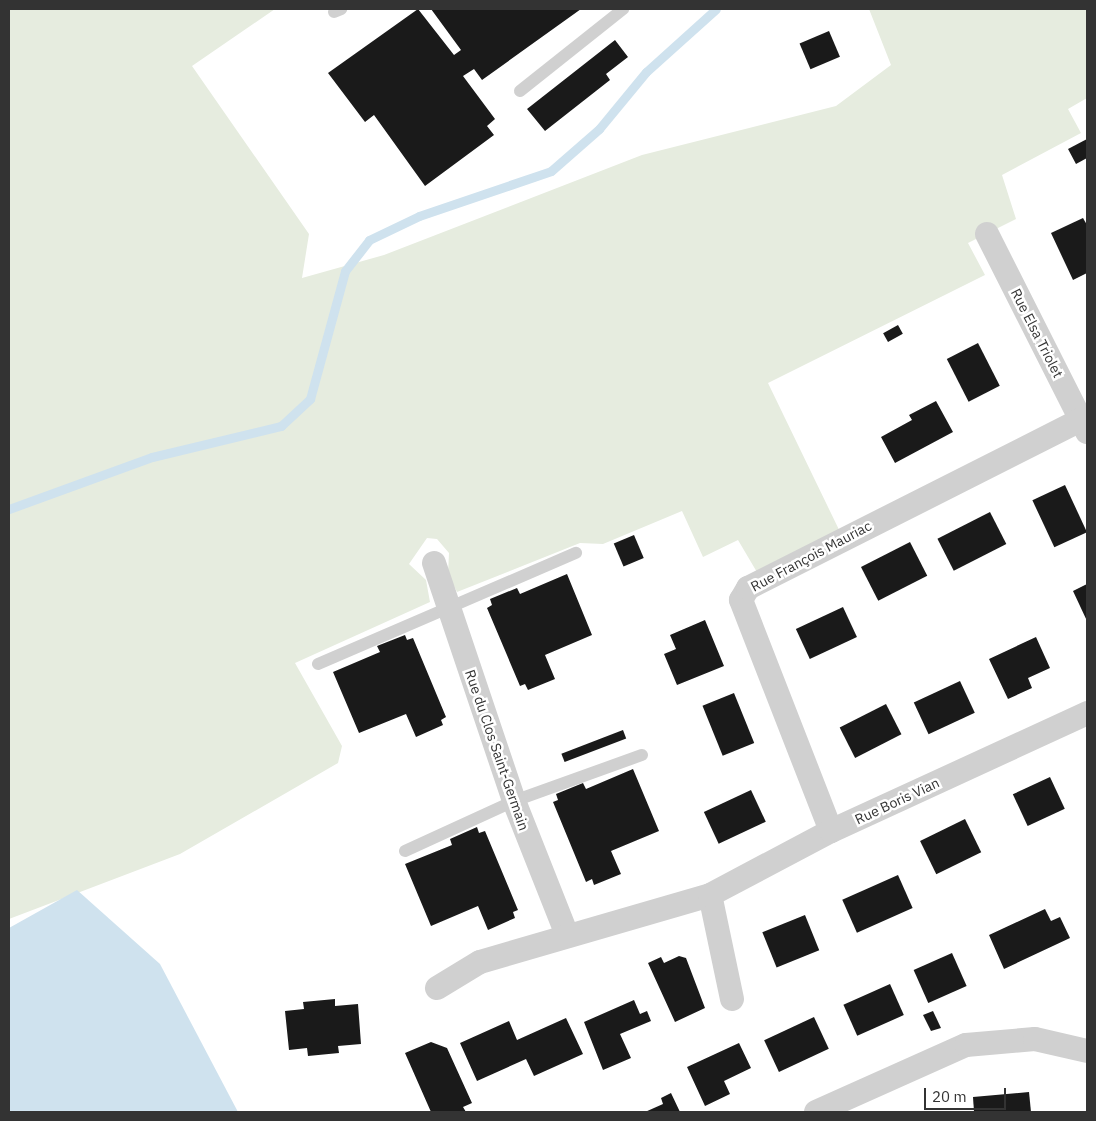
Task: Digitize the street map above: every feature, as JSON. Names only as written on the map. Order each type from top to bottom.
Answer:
[{"type":"street","name":"Rue Elsa Triolet","points":[[987,234],[1084,426]]},
{"type":"street","name":"Rue François Mauriac","points":[[831,832],[742,600],[748,588],[1084,426]]},
{"type":"street","name":"Rue du Clos Saint-Germain","points":[[434,563],[514,801],[567,935]]},
{"type":"street","name":"Rue Boris Vian","points":[[437,988],[480,962],[567,935],[710,895],[831,832],[1087,712]]},
{"type":"street","points":[[710,895],[732,999]]},
{"type":"street","points":[[816,1112],[966,1045],[1035,1039],[1087,1051]]},
{"type":"lane","points":[[520,91],[623,9]]},
{"type":"lane","points":[[318,664],[576,553]]},
{"type":"lane","points":[[405,851],[514,801],[642,755]]},
{"type":"shaded area","points":[[9,9],[275,9],[192,66],[309,234],[302,278],[384,255],[642,155],[836,106],[891,65],[869,9],[1087,9],[1087,98],[1068,109],[1081,133],[1002,175],[1016,219],[968,243],[985,275],[768,383],[843,538],[761,579],[738,540],[703,557],[682,511],[603,544],[580,543],[457,592],[448,574],[449,553],[437,539],[427,538],[409,564],[426,580],[430,602],[295,663],[342,746],[338,763],[180,854],[9,919]]},
{"type":"water","points":[[77,890],[160,964],[238,1112],[9,1112],[9,928]]},
{"type":"building","points":[[418,9],[454,55],[461,50],[431,9],[581,9],[482,80],[474,69],[463,76],[495,119],[487,126],[494,135],[425,186],[374,115],[365,122],[328,73]]},
{"type":"building","points":[[829,31],[840,57],[810,69],[800,44]]},
{"type":"building","points":[[615,40],[628,57],[606,74],[610,80],[545,131],[527,109]]},
{"type":"building","points":[[1087,139],[1087,158],[1076,164],[1068,149]]},
{"type":"building","points":[[1083,218],[1087,225],[1087,273],[1073,280],[1051,233]]},
{"type":"building","points":[[898,325],[903,334],[888,342],[883,333]]},
{"type":"building","points":[[978,343],[1000,386],[969,402],[947,359]]},
{"type":"building","points":[[936,401],[953,432],[895,463],[881,437],[912,420],[909,415]]},
{"type":"building","points":[[1065,485],[1087,532],[1054,547],[1032,500]]},
{"type":"building","points":[[990,512],[1006,544],[954,571],[937,539]]},
{"type":"building","points":[[634,535],[644,558],[624,567],[614,544]]},
{"type":"building","points":[[910,542],[927,576],[878,601],[861,567]]},
{"type":"building","points":[[567,574],[592,635],[545,655],[555,679],[528,690],[525,684],[520,686],[487,608],[492,605],[490,599],[517,588],[520,594]]},
{"type":"building","points":[[1087,584],[1087,621],[1073,591]]},
{"type":"building","points":[[843,607],[857,637],[810,659],[796,629]]},
{"type":"building","points":[[705,620],[724,666],[677,685],[664,654],[676,649],[670,635]]},
{"type":"building","points":[[405,635],[407,640],[413,638],[446,717],[441,720],[443,725],[416,737],[406,714],[359,733],[333,672],[380,652],[377,646]]},
{"type":"building","points":[[1036,637],[1050,668],[1028,678],[1032,688],[1008,699],[989,659]]},
{"type":"building","points":[[960,681],[975,713],[929,734],[914,703]]},
{"type":"building","points":[[734,693],[754,743],[723,756],[702,706]]},
{"type":"building","points":[[886,704],[901,734],[855,758],[840,728]]},
{"type":"building","points":[[623,730],[626,738],[565,762],[561,754]]},
{"type":"building","points":[[633,769],[659,831],[611,851],[621,874],[594,885],[592,879],[586,882],[553,802],[558,800],[556,794],[583,783],[586,789]]},
{"type":"building","points":[[1050,777],[1065,809],[1028,826],[1013,794]]},
{"type":"building","points":[[751,790],[766,822],[719,844],[704,812]]},
{"type":"building","points":[[965,819],[981,852],[936,874],[920,841]]},
{"type":"building","points":[[477,827],[479,833],[485,831],[518,910],[513,912],[515,918],[488,930],[478,906],[431,926],[405,864],[452,845],[450,839]]},
{"type":"building","points":[[898,875],[913,908],[857,933],[842,900]]},
{"type":"building","points":[[1045,909],[1051,921],[1060,917],[1070,938],[1004,969],[989,935]]},
{"type":"building","points":[[805,915],[819,950],[777,967],[762,932]]},
{"type":"building","points":[[952,953],[967,986],[928,1003],[914,970]]},
{"type":"building","points":[[679,956],[686,958],[705,1008],[675,1022],[648,963],[661,957],[664,963]]},
{"type":"building","points":[[890,984],[904,1015],[857,1036],[843,1005]]},
{"type":"building","points":[[335,999],[335,1006],[358,1004],[361,1044],[338,1046],[339,1053],[308,1056],[307,1048],[289,1050],[285,1011],[304,1009],[303,1002]]},
{"type":"building","points":[[634,1000],[640,1014],[647,1011],[651,1021],[620,1034],[631,1058],[603,1070],[584,1022]]},
{"type":"building","points":[[933,1011],[941,1028],[931,1031],[923,1015]]},
{"type":"building","points":[[814,1017],[829,1049],[779,1072],[764,1040]]},
{"type":"building","points":[[566,1018],[583,1054],[534,1076],[526,1059],[477,1081],[460,1043],[509,1021],[517,1040]]},
{"type":"building","points":[[431,1042],[447,1048],[472,1103],[463,1107],[466,1112],[431,1112],[405,1053]]},
{"type":"building","points":[[739,1043],[751,1068],[724,1081],[730,1094],[705,1106],[687,1067]]},
{"type":"building","points":[[1029,1092],[1031,1112],[974,1112],[973,1097]]},
{"type":"building","points":[[671,1093],[680,1112],[645,1112],[663,1104],[661,1098]]},
{"type":"waterway","points":[[9,509],[152,457],[281,426],[310,399],[345,271],[369,240],[419,216],[551,171],[599,129],[646,72],[716,9]]}]
